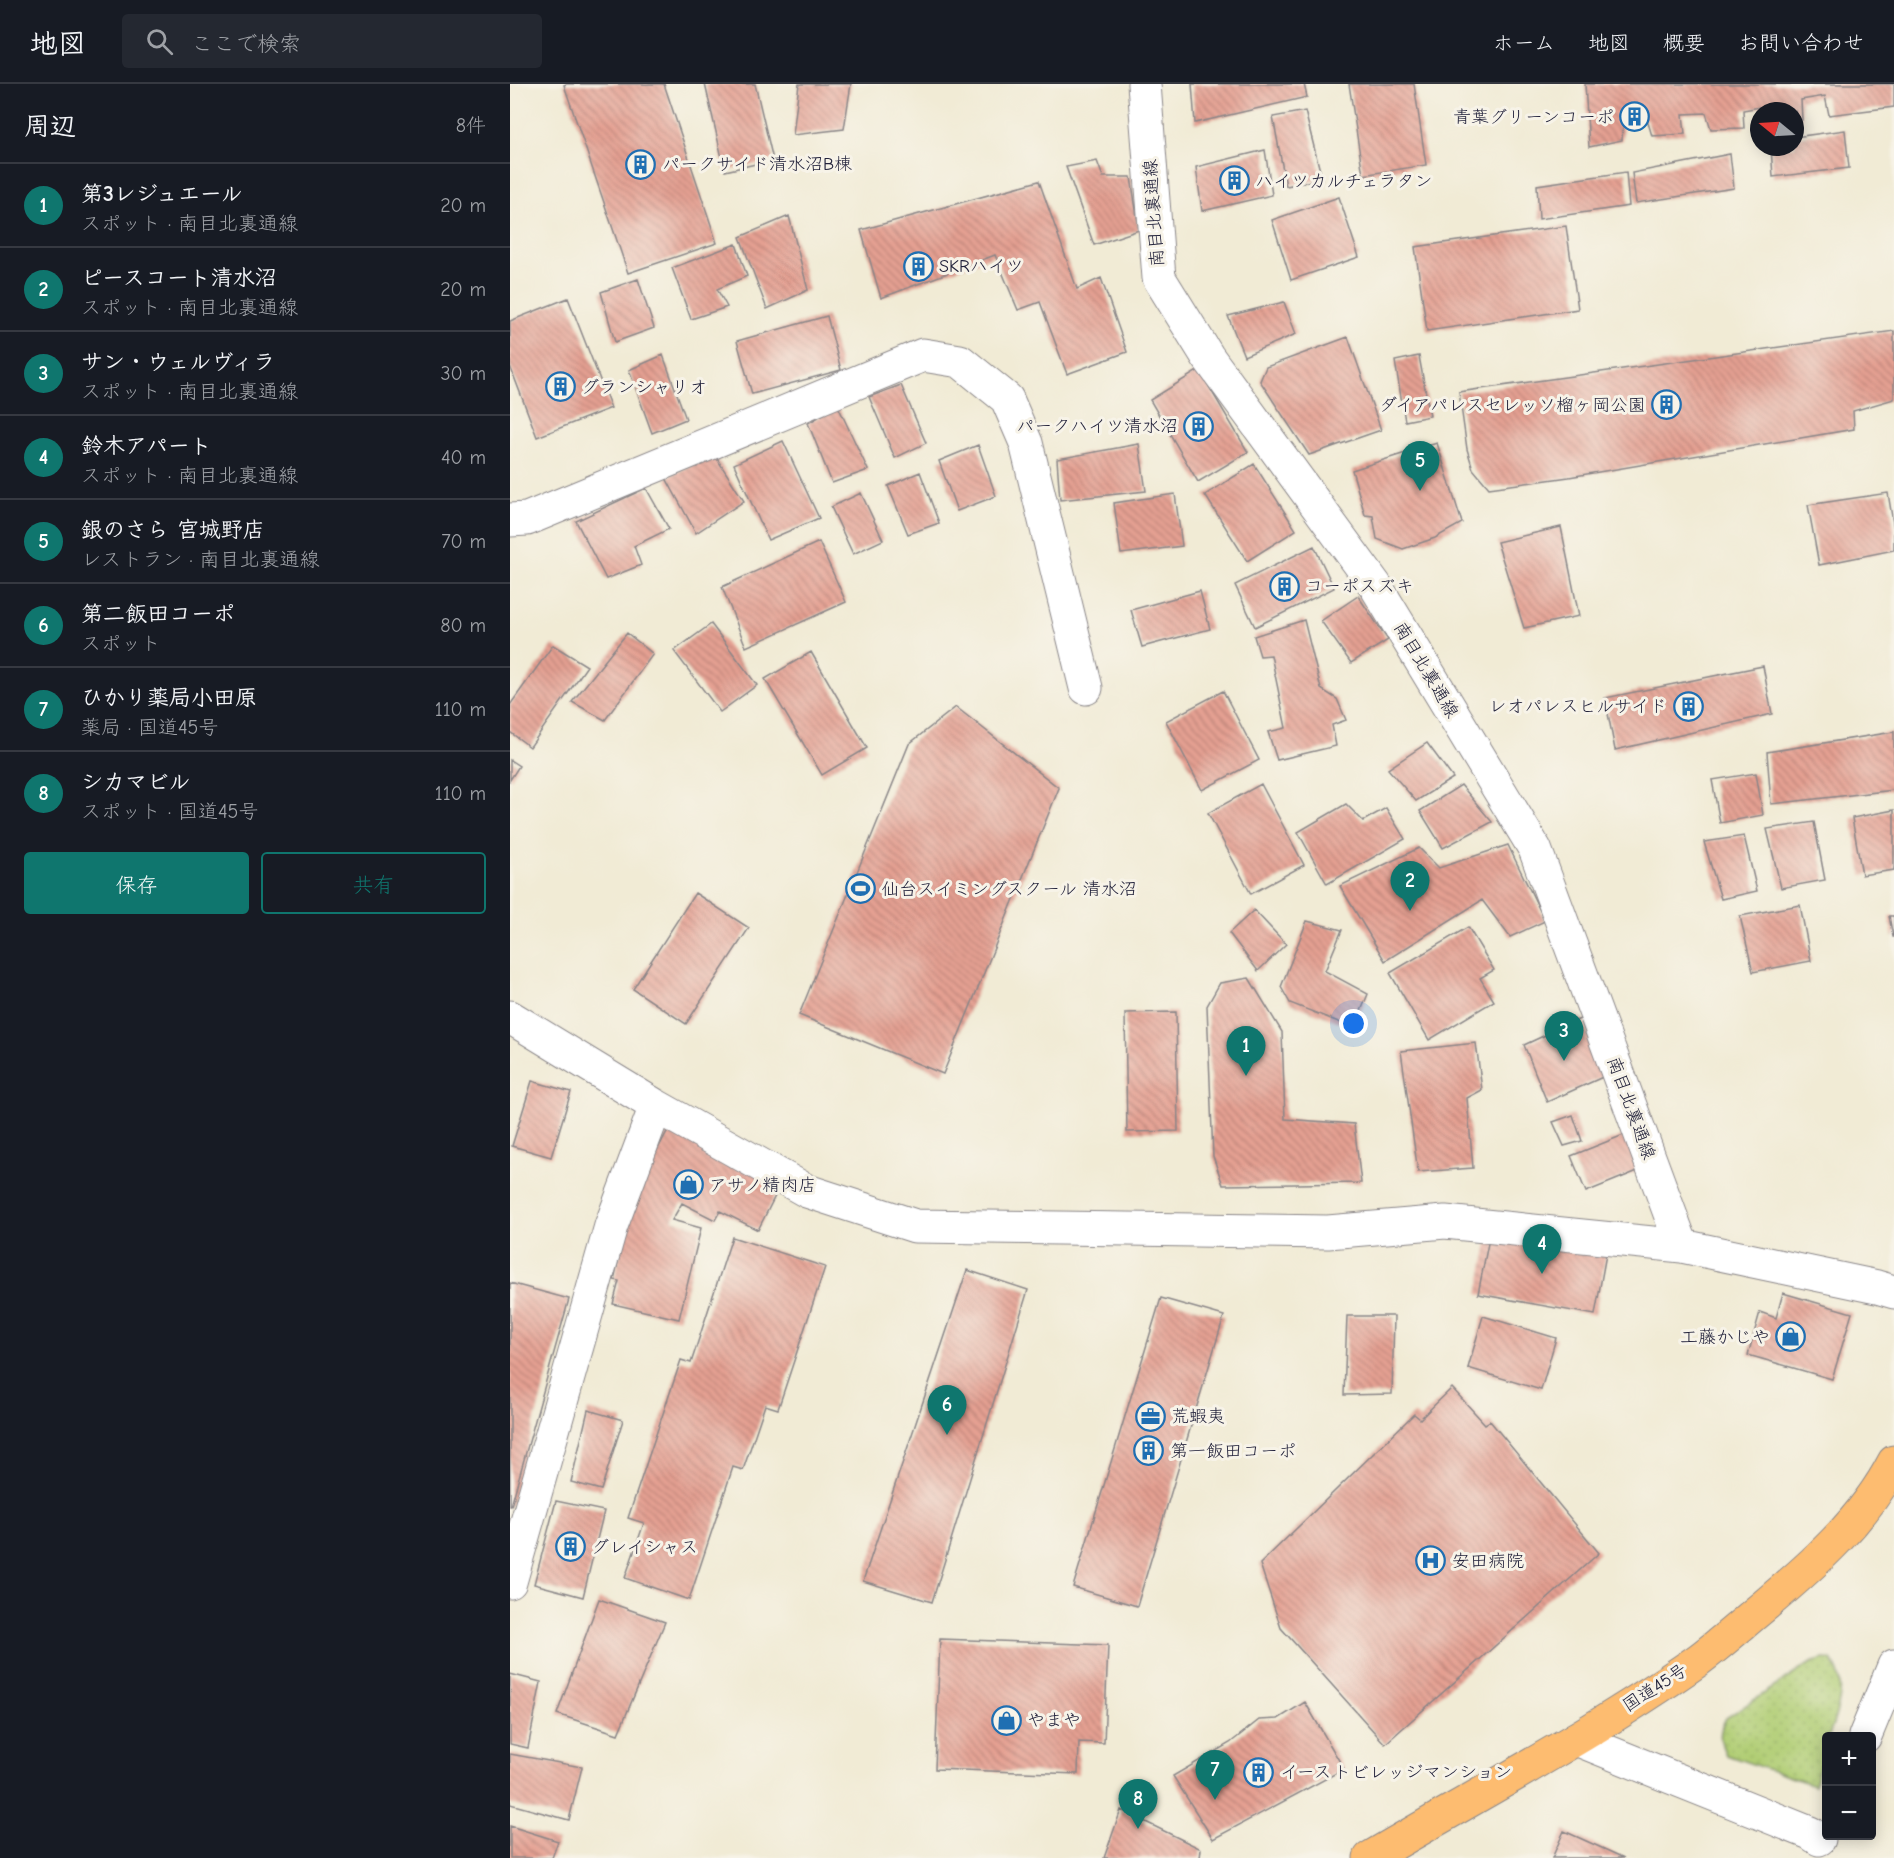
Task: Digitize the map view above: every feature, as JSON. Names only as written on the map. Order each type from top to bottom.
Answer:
[{"type":"highway","name":"国道45号","points":[[1370,1858],[1576,1739],[1699,1660],[1808,1569],[1846,1530],[1882,1486],[1894,1462]]},
{"type":"street","name":"南目北裏通線","points":[[1144,84],[1159,278],[1208,357],[1375,585],[1534,849],[1682,1246]]},
{"type":"street","points":[[510,520],[527,519],[923,355],[960,361],[1007,399],[1026,443],[1086,688]]},
{"type":"street","points":[[510,1017],[656,1106],[807,1191],[915,1226],[1328,1232],[1445,1222],[1682,1246],[1894,1292]]},
{"type":"street","points":[[510,1581],[611,1226],[656,1106]]},
{"type":"street","points":[[1867,1732],[1894,1666]]},
{"type":"street","points":[[1576,1739],[1822,1839]]},
{"type":"green space","points":[[1824,1659],[1831,1660],[1839,1678],[1840,1687],[1840,1697],[1830,1732],[1822,1732],[1822,1759],[1814,1785],[1726,1755],[1720,1736],[1726,1718],[1811,1663]]},
{"type":"building","name":"パークサイド清水沼B棟","points":[[664,84],[717,243],[628,273],[564,85]]},
{"type":"building","points":[[705,84],[755,84],[773,160],[725,171]]},
{"type":"building","points":[[799,84],[851,84],[844,129],[793,135]]},
{"type":"building","points":[[1192,84],[1304,84],[1307,97],[1195,123]]},
{"type":"building","points":[[1349,84],[1414,84],[1426,165],[1363,175]]},
{"type":"building","name":"青葉グリーンコーポ","points":[[1585,84],[1894,84],[1894,107],[1829,115],[1825,96],[1801,100],[1801,102],[1750,102],[1750,109],[1743,110],[1744,128],[1711,129],[1706,113],[1683,114],[1685,134],[1652,136],[1647,119],[1623,122],[1622,140],[1589,147]]},
{"type":"building","points":[[1305,111],[1322,179],[1286,186],[1273,117]]},
{"type":"building","points":[[1845,130],[1849,168],[1773,177],[1772,156],[1804,156],[1804,136]]},
{"type":"building","name":"ハイツカルチェラタン","points":[[1265,150],[1272,195],[1202,211],[1196,167]]},
{"type":"building","points":[[1730,154],[1734,188],[1636,203],[1632,173]]},
{"type":"building","points":[[1097,161],[1103,177],[1131,177],[1139,230],[1094,245],[1066,167]]},
{"type":"building","points":[[1626,172],[1629,206],[1539,219],[1537,185]]},
{"type":"building","name":"SKRハイツ","points":[[1039,181],[1077,289],[1101,278],[1127,352],[1067,374],[1040,302],[1018,310],[995,255],[881,298],[861,230]]},
{"type":"building","points":[[1339,197],[1359,257],[1291,280],[1272,220]]},
{"type":"building","points":[[789,216],[808,290],[767,309],[740,237]]},
{"type":"building","points":[[1566,226],[1578,309],[1427,331],[1415,247]]},
{"type":"building","points":[[736,244],[747,276],[717,289],[727,307],[691,319],[672,268]]},
{"type":"building","points":[[638,279],[654,328],[615,342],[601,292]]},
{"type":"building","name":"グランシャリオ","points":[[568,298],[611,408],[537,437],[510,366],[510,321]]},
{"type":"building","points":[[1284,302],[1296,334],[1244,356],[1228,316]]},
{"type":"building","points":[[827,316],[841,370],[752,394],[737,341]]},
{"type":"building","name":"ダイアパレスセレッソ榴ヶ岡公園","points":[[1894,331],[1894,399],[1853,411],[1854,429],[1569,477],[1489,488],[1473,469],[1467,449],[1459,392]]},
{"type":"building","points":[[1348,337],[1381,430],[1309,455],[1260,381],[1266,367]]},
{"type":"building","points":[[663,355],[686,419],[652,433],[629,370]]},
{"type":"building","points":[[1419,356],[1430,416],[1405,421],[1395,361]]},
{"type":"building","name":"パークハイツ清水沼","points":[[1199,370],[1248,452],[1198,482],[1150,400]]},
{"type":"building","points":[[901,385],[926,443],[895,458],[869,397]]},
{"type":"building","points":[[838,406],[868,470],[832,483],[808,423]]},
{"type":"building","points":[[783,441],[819,518],[768,540],[734,464]]},
{"type":"building","points":[[1437,443],[1462,523],[1435,538],[1403,549],[1377,539],[1373,516],[1365,515],[1352,470]]},
{"type":"building","points":[[1139,444],[1146,491],[1060,500],[1057,459]]},
{"type":"building","points":[[978,445],[996,496],[957,511],[939,461]]},
{"type":"building","points":[[714,454],[744,501],[696,533],[666,478]]},
{"type":"building","points":[[1254,464],[1296,530],[1247,561],[1205,495]]},
{"type":"building","points":[[920,472],[939,523],[908,534],[888,486]]},
{"type":"building","points":[[646,488],[669,529],[634,546],[641,565],[606,579],[576,521]]},
{"type":"building","points":[[861,493],[883,540],[853,554],[831,507]]},
{"type":"building","points":[[1888,493],[1894,529],[1894,550],[1819,565],[1808,505]]},
{"type":"building","points":[[1175,494],[1182,546],[1121,554],[1114,503]]},
{"type":"building","points":[[1561,527],[1579,616],[1524,628],[1497,542]]},
{"type":"building","points":[[819,542],[846,602],[746,647],[722,587]]},
{"type":"building","name":"コーポスズキ","points":[[1314,546],[1334,588],[1255,627],[1235,585]]},
{"type":"building","points":[[1200,591],[1210,629],[1142,647],[1131,610]]},
{"type":"building","points":[[1358,596],[1388,640],[1351,663],[1321,621]]},
{"type":"building","points":[[1304,620],[1321,689],[1337,699],[1346,720],[1332,725],[1336,746],[1277,760],[1268,732],[1286,728],[1271,655],[1260,656],[1254,636]]},
{"type":"building","points":[[711,624],[757,685],[720,712],[674,651]]},
{"type":"building","points":[[627,633],[653,654],[605,720],[572,702]]},
{"type":"building","points":[[553,645],[587,666],[530,747],[510,732],[510,705]]},
{"type":"building","points":[[811,652],[867,748],[822,775],[765,679]]},
{"type":"building","name":"レオパレスヒルサイド","points":[[1763,666],[1772,714],[1615,750],[1605,698]]},
{"type":"building","points":[[1223,691],[1259,760],[1202,790],[1166,721]]},
{"type":"building","points":[[956,707],[1059,788],[943,1074],[799,1015],[909,744]]},
{"type":"building","points":[[1894,732],[1894,790],[1771,804],[1767,752]]},
{"type":"building","points":[[1427,743],[1453,778],[1416,801],[1388,769]]},
{"type":"building","points":[[510,760],[519,766],[510,780]]},
{"type":"building","points":[[1756,773],[1763,815],[1720,823],[1712,780]]},
{"type":"building","points":[[1261,784],[1304,865],[1251,894],[1208,813]]},
{"type":"building","points":[[1461,785],[1492,822],[1443,848],[1420,811]]},
{"type":"building","points":[[1346,804],[1363,821],[1386,808],[1405,839],[1327,884],[1298,832]]},
{"type":"building","points":[[1894,810],[1894,870],[1862,875],[1852,818]]},
{"type":"building","points":[[1814,822],[1825,880],[1781,888],[1767,829]]},
{"type":"building","points":[[1744,836],[1757,891],[1721,899],[1704,842]]},
{"type":"building","points":[[1508,845],[1545,921],[1510,937],[1482,900],[1385,961],[1340,886],[1419,848],[1439,868]]},
{"type":"building","points":[[695,893],[749,928],[686,1024],[633,989]]},
{"type":"building","points":[[1800,905],[1811,961],[1753,972],[1740,916]]},
{"type":"building","points":[[1254,910],[1286,944],[1258,971],[1229,933]]},
{"type":"building","points":[[1889,916],[1894,916],[1894,937],[1893,937]]},
{"type":"building","points":[[1307,921],[1342,930],[1325,971],[1368,994],[1354,1028],[1290,1003],[1281,987]]},
{"type":"building","points":[[1468,927],[1494,970],[1480,978],[1494,1001],[1429,1040],[1390,973]]},
{"type":"building","points":[[1249,978],[1282,1032],[1285,1119],[1354,1124],[1361,1183],[1223,1185],[1213,1156],[1207,1006],[1220,983]]},
{"type":"building","points":[[1176,1012],[1178,1131],[1127,1132],[1125,1013]]},
{"type":"building","points":[[1582,1018],[1605,1076],[1547,1102],[1524,1045]]},
{"type":"building","points":[[1476,1043],[1482,1090],[1467,1098],[1473,1168],[1418,1172],[1401,1051]]},
{"type":"building","points":[[532,1081],[571,1092],[551,1157],[512,1146]]},
{"type":"building","points":[[1573,1115],[1582,1141],[1564,1146],[1553,1122]]},
{"type":"building","points":[[670,1126],[781,1184],[758,1230],[720,1211],[715,1220],[682,1203],[672,1220],[701,1228],[679,1319],[613,1304],[619,1281],[614,1280],[630,1210],[638,1187]]},
{"type":"building","points":[[1626,1134],[1640,1170],[1586,1192],[1571,1156]]},
{"type":"building","points":[[1490,1233],[1606,1254],[1595,1315],[1478,1294]]},
{"type":"building","points":[[732,1237],[825,1267],[778,1409],[765,1405],[743,1470],[733,1467],[689,1600],[625,1578],[644,1523],[628,1518],[681,1360],[691,1363]]},
{"type":"building","points":[[967,1270],[1028,1290],[932,1602],[863,1581]]},
{"type":"building","points":[[510,1283],[569,1299],[511,1506],[510,1506]]},
{"type":"building","points":[[1783,1293],[1852,1313],[1832,1379],[1748,1355],[1760,1312],[1776,1318]]},
{"type":"building","name":"第一飯田コーポ","points":[[1161,1298],[1224,1316],[1137,1606],[1073,1587]]},
{"type":"building","points":[[1347,1316],[1394,1316],[1392,1394],[1344,1395]]},
{"type":"building","points":[[1483,1316],[1556,1338],[1541,1390],[1468,1368]]},
{"type":"building","points":[[1452,1388],[1485,1424],[1490,1421],[1599,1553],[1385,1744],[1281,1628],[1260,1564],[1414,1414],[1420,1419]]},
{"type":"building","points":[[588,1410],[623,1420],[601,1490],[571,1482]]},
{"type":"building","name":"グレイシャス","points":[[556,1501],[604,1511],[583,1597],[534,1584]]},
{"type":"building","points":[[599,1599],[665,1622],[618,1734],[557,1714]]},
{"type":"building","points":[[940,1639],[1108,1645],[1104,1743],[1079,1742],[1078,1774],[935,1769]]},
{"type":"building","points":[[510,1674],[541,1682],[528,1748],[510,1744]]},
{"type":"building","name":"イーストビレッジマンション","points":[[1305,1702],[1344,1769],[1213,1839],[1173,1776],[1230,1743],[1259,1720],[1278,1719]]},
{"type":"building","points":[[510,1754],[582,1767],[569,1820],[510,1804]]},
{"type":"building","points":[[1121,1810],[1201,1849],[1200,1858],[1104,1858]]},
{"type":"building","points":[[510,1826],[558,1841],[552,1858],[510,1858]]},
{"type":"building","points":[[1564,1831],[1624,1858],[1552,1858]]},
{"type":"place","name":"青葉グリーンコーポ","points":[[1635,117]]},
{"type":"place","name":"パークサイド清水沼B棟","points":[[641,164]]},
{"type":"place","name":"ハイツカルチェラタン","points":[[1234,181]]},
{"type":"place","name":"SKRハイツ","points":[[918,266]]},
{"type":"place","name":"グランシャリオ","points":[[560,387]]},
{"type":"place","name":"ダイアパレスセレッソ榴ヶ岡公園","points":[[1667,405]]},
{"type":"place","name":"パークハイツ清水沼","points":[[1199,426]]},
{"type":"place","name":"銀のさら 宮城野店","points":[[1420,491]]},
{"type":"place","name":"コーポスズキ","points":[[1284,586]]},
{"type":"place","name":"レオパレスヒルサイド","points":[[1688,706]]},
{"type":"place","name":"仙台スイミングスクール 清水沼","points":[[860,889]]},
{"type":"place","name":"ピースコート清水沼","points":[[1410,911]]},
{"type":"place","name":"サン・ウェルヴィラ","points":[[1564,1061]]},
{"type":"place","name":"第3レジュエール","points":[[1246,1076]]},
{"type":"place","name":"アサノ精肉店","points":[[688,1185]]},
{"type":"place","name":"鈴木アパート","points":[[1542,1274]]},
{"type":"place","name":"工藤かじや","points":[[1791,1337]]},
{"type":"place","name":"荒蝦夷","points":[[1150,1416]]},
{"type":"place","name":"第二飯田コーポ","points":[[947,1435]]},
{"type":"place","name":"第一飯田コーポ","points":[[1149,1451]]},
{"type":"place","name":"グレイシャス","points":[[570,1547]]},
{"type":"place","name":"安田病院","points":[[1431,1561]]},
{"type":"place","name":"やまや","points":[[1006,1720]]},
{"type":"place","name":"イーストビレッジマンション","points":[[1259,1772]]},
{"type":"place","name":"ひかり薬局小田原","points":[[1215,1800]]},
{"type":"place","name":"シカマビル","points":[[1138,1829]]}]
